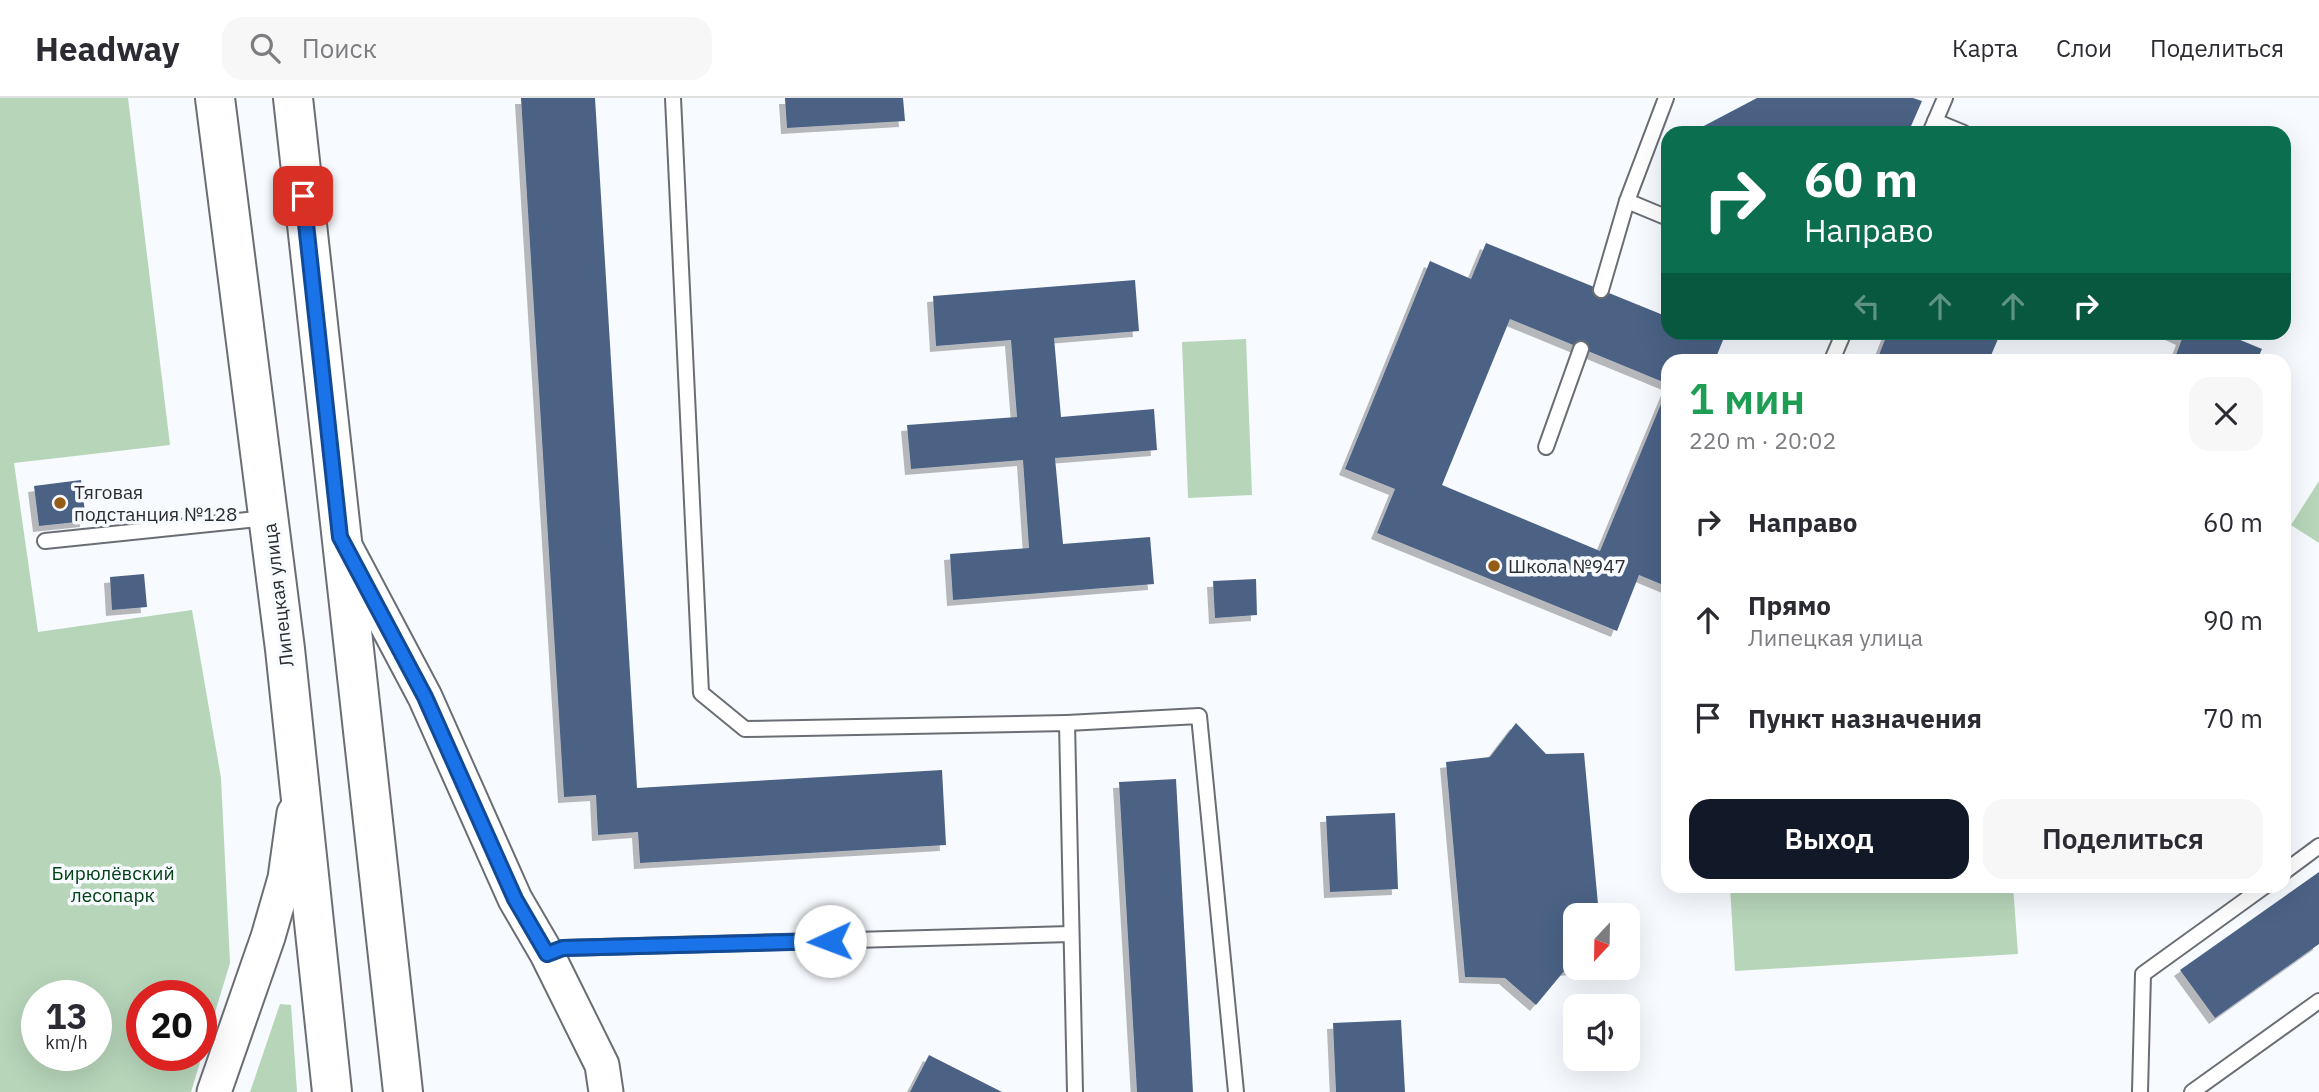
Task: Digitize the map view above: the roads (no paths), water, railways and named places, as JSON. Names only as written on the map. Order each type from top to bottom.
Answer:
[{"type":"main road","name":"Липецкая улица","points":[[215,98],[268,517],[332,1092]]},
{"type":"main road","points":[[293,98],[402,1092]]},
{"type":"street","points":[[340,537],[425,697],[515,899],[547,954],[602,1065],[606,1092]]},
{"type":"street","points":[[214,1092],[268,937],[285,878],[299,783]]},
{"type":"lane","points":[[673,98],[702,693],[744,729],[1067,723],[1199,716],[1236,1092]]},
{"type":"lane","points":[[1601,289],[1627,201],[1666,98]]},
{"type":"lane","points":[[1932,126],[1945,98]]},
{"type":"lane","points":[[1627,201],[1661,216]]},
{"type":"lane","points":[[1546,447],[1581,349]]},
{"type":"lane","points":[[45,541],[268,517]]},
{"type":"lane","points":[[1067,723],[1075,1092]]},
{"type":"lane","points":[[2291,867],[2319,846]]},
{"type":"lane","points":[[2140,1092],[2143,974],[2255,893]]},
{"type":"lane","points":[[547,954],[563,948],[1071,934]]},
{"type":"lane","points":[[2192,1092],[2319,1001]]},
{"type":"place","name":"Тяговая подстанция №128","points":[[60,503]]},
{"type":"place","name":"Школа №947","points":[[1494,566]]},
{"type":"park label","name":"Бирюлёвский лесопарк","points":[[113,884]]}]
